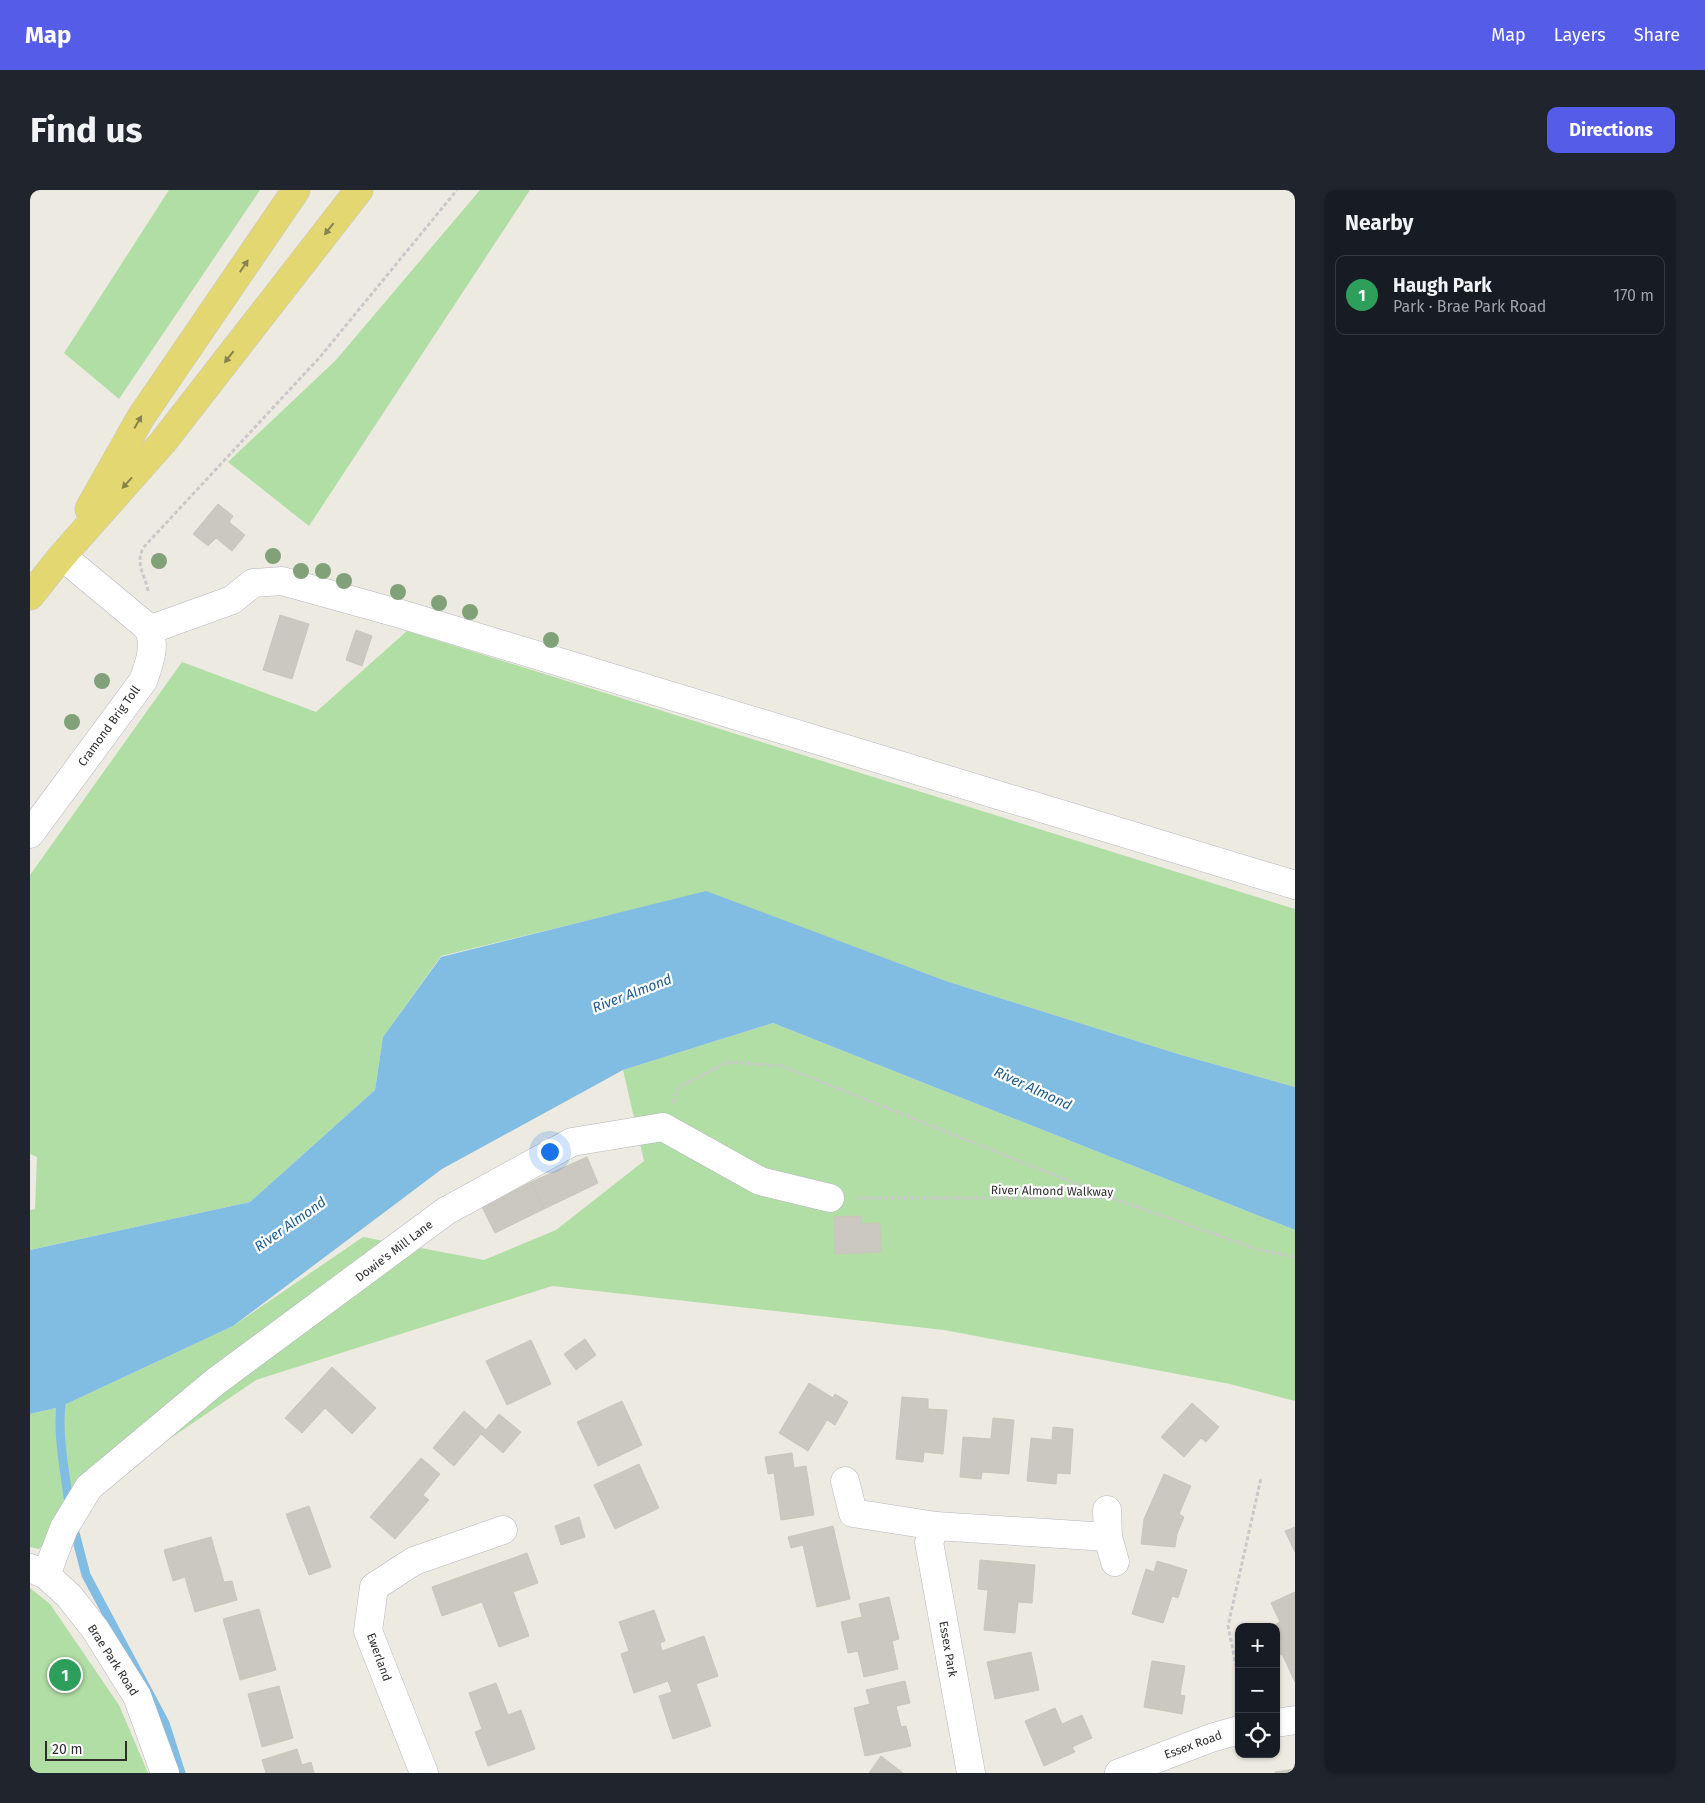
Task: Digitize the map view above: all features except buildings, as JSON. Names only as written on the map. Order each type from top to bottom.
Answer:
[{"type":"main road","points":[[62,556],[141,416],[296,190]]},
{"type":"main road","points":[[30,596],[62,556],[163,442],[359,190]]},
{"type":"street","points":[[62,556],[148,628],[232,600],[254,583],[282,581],[401,614],[1295,885]]},
{"type":"street","name":"Cramond Brig Toll","points":[[30,834],[142,681],[149,665],[152,647],[148,628]]},
{"type":"street","points":[[663,1127],[760,1181],[830,1198]]},
{"type":"street","name":"Dowie's Mill Lane","points":[[38,1571],[88,1487],[215,1382],[446,1211],[572,1142],[663,1127]]},
{"type":"street","points":[[845,1481],[853,1513],[936,1526],[1110,1536]]},
{"type":"street","name":"Essex Park","points":[[936,1526],[929,1542],[971,1773]]},
{"type":"street","name":"Ewerland","points":[[424,1773],[368,1631],[374,1587],[414,1561],[503,1530]]},
{"type":"street","name":"Brae Park Road","points":[[38,1571],[69,1596],[95,1629],[137,1696],[166,1773]]},
{"type":"street","points":[[1280,1722],[1295,1720]]},
{"type":"street","name":"Essex Road","points":[[1119,1773],[1211,1738],[1235,1731]]},
{"type":"path","points":[[148,628],[148,588],[140,569],[139,556],[143,548],[320,358],[457,190]]},
{"type":"path","points":[[663,1127],[679,1087],[728,1062],[782,1066],[1112,1198]]},
{"type":"path","name":"River Almond Walkway","points":[[830,1198],[1112,1198],[1260,1250],[1295,1257]]},
{"type":"path","points":[[1237,1668],[1228,1626],[1261,1478]]},
{"type":"green space","points":[[169,190],[260,190],[119,399],[64,353]]},
{"type":"green space","points":[[480,190],[530,190],[309,526],[228,462],[336,360]]},
{"type":"green space","points":[[407,631],[1295,909],[1295,1087],[1178,1054],[946,981],[706,892],[441,956],[383,1037],[375,1090],[250,1202],[30,1250],[30,1210],[35,1209],[37,1157],[30,1154],[30,875],[182,662],[316,712]]},
{"type":"green space","points":[[773,1023],[1295,1230],[1295,1401],[1230,1384],[944,1330],[552,1286],[256,1380],[96,1489],[39,1549],[30,1547],[30,1414],[60,1407],[233,1326],[363,1237],[484,1260],[556,1230],[644,1161],[623,1070]]},
{"type":"green space","points":[[30,1588],[50,1604],[119,1705],[148,1773],[30,1773]]},
{"type":"water","name":"River Almond","points":[[706,891],[946,981],[1178,1054],[1295,1087],[1295,1230],[773,1023],[623,1070],[442,1169],[233,1326],[60,1407],[30,1414],[30,1250],[250,1202],[375,1090],[383,1037],[441,957]]},
{"type":"waterway","points":[[62,1396],[60,1423],[69,1505]]},
{"type":"waterway","points":[[73,1525],[86,1575],[165,1723],[181,1773]]},
{"type":"place","name":"Haugh Park","points":[[65,1675]]}]
